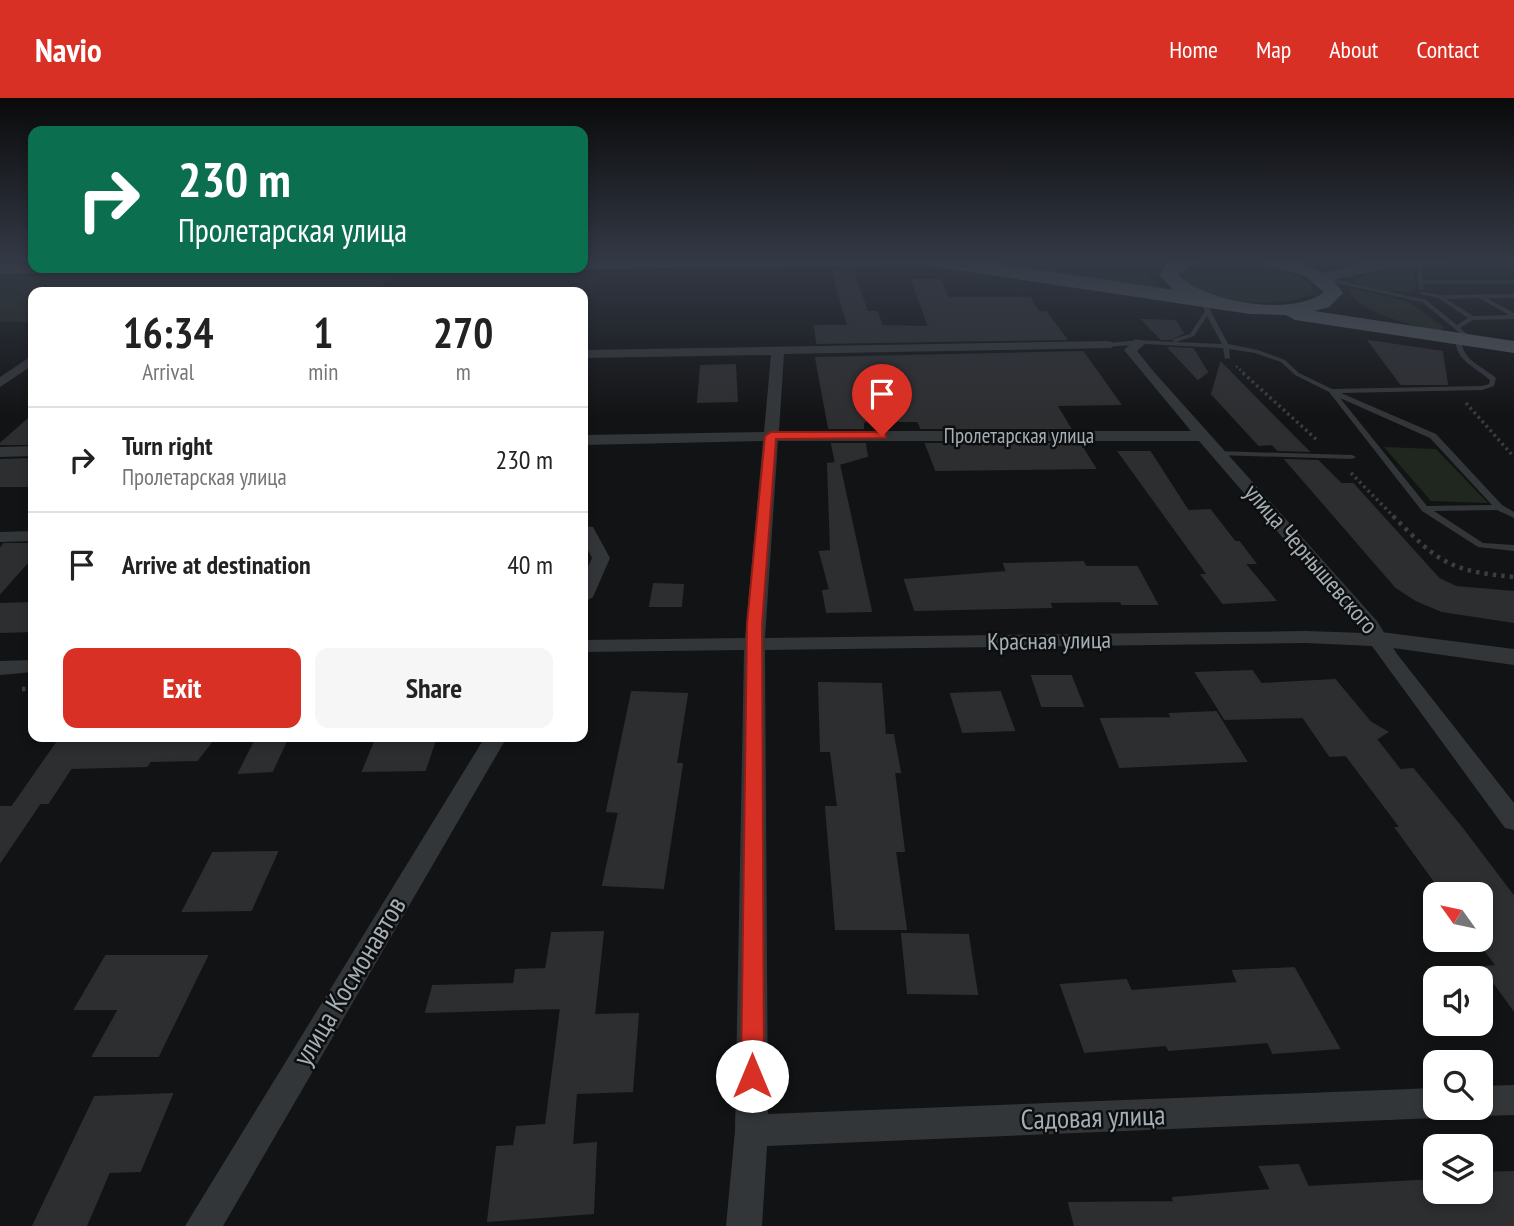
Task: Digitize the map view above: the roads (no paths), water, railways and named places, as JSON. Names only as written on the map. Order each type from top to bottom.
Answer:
[{"type":"main road","points":[[1286,313],[1432,335],[1463,336],[1514,347]]},
{"type":"main road","points":[[1371,313],[1432,335]]},
{"type":"street","name":"улица Чернышевского","points":[[1141,342],[1130,350],[1381,640],[1388,656],[1514,821]]},
{"type":"street","points":[[588,354],[778,351],[865,346],[1107,345]]},
{"type":"street","points":[[744,1226],[752,1131],[755,646],[778,351]]},
{"type":"street","points":[[0,383],[26,368]]},
{"type":"street","name":"Пролетарская улица","points":[[588,440],[771,436],[1202,436]]},
{"type":"street","points":[[0,452],[28,451]]},
{"type":"street","points":[[588,533],[601,558],[588,586]]},
{"type":"street","points":[[0,537],[28,536]]},
{"type":"street","name":"Красная улица","points":[[588,646],[1306,637],[1381,640],[1514,657]]},
{"type":"street","points":[[1,669],[28,666]]},
{"type":"street","name":"улица Космонавтов","points":[[203,1226],[493,742]]},
{"type":"street","points":[[1493,1101],[1514,1100]]},
{"type":"street","name":"Садовая улица","points":[[752,1131],[1423,1103]]},
{"type":"lane","points":[[1107,345],[1182,339],[1192,335],[1203,313]]},
{"type":"lane","points":[[1209,313],[1226,346],[1227,358]]},
{"type":"lane","points":[[1436,313],[1463,336]]},
{"type":"lane","points":[[1464,313],[1472,318],[1514,317]]},
{"type":"lane","points":[[1331,391],[1482,388],[1492,385],[1494,379],[1462,356],[1457,348],[1472,318]]},
{"type":"lane","points":[[1141,342],[1226,346],[1256,351],[1283,361],[1297,374],[1433,436],[1499,507],[1514,515]]},
{"type":"lane","points":[[1331,391],[1425,509],[1481,545],[1514,548]]},
{"type":"lane","points":[[1217,453],[1352,457]]},
{"type":"lane","points":[[1425,509],[1499,507]]}]
